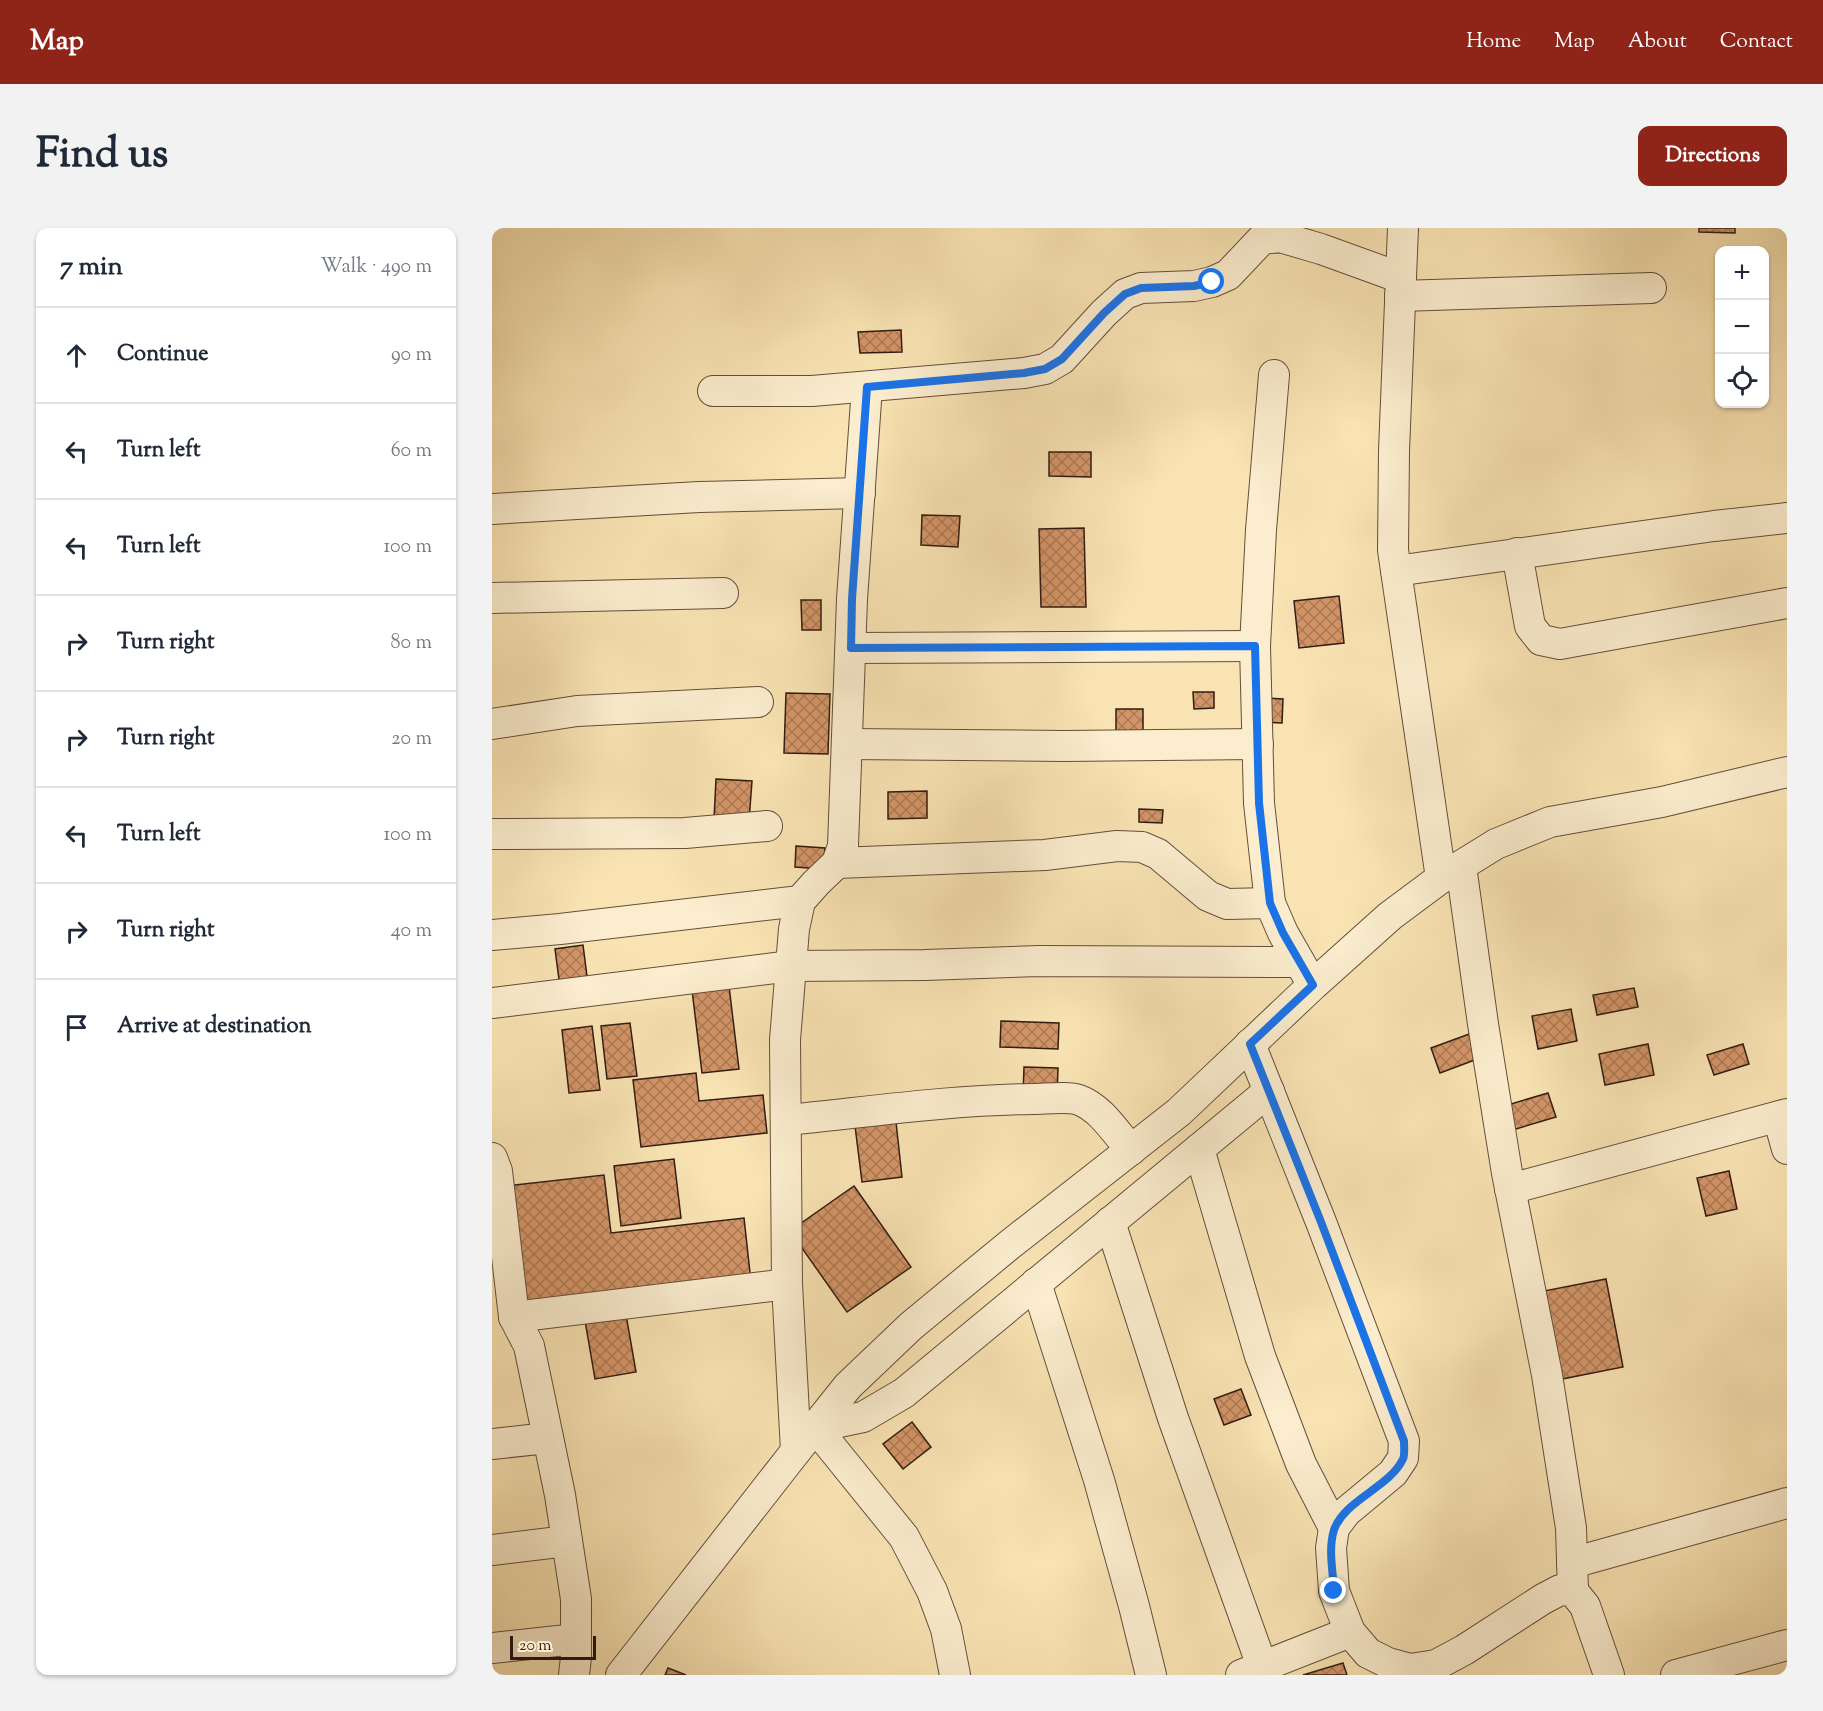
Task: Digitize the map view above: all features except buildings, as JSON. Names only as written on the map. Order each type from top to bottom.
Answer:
[{"type":"street","points":[[1403,228],[1394,451],[1393,550],[1451,872],[1483,1024],[1510,1189],[1547,1375],[1571,1528],[1573,1577],[1609,1675]]},
{"type":"street","points":[[714,391],[813,391],[1024,373],[1045,369],[1062,359],[1104,313],[1125,294],[1141,288],[1194,286],[1212,282],[1228,275],[1262,240],[1280,237],[1321,249],[1401,287],[1651,288]]},
{"type":"street","points":[[1274,375],[1261,530],[1255,646],[1259,803],[1270,903],[1283,933],[1306,973]]},
{"type":"street","points":[[795,1451],[787,1284],[785,1040],[794,928],[800,901],[837,863],[843,846],[851,648],[867,387]]},
{"type":"street","points":[[492,509],[699,497],[860,493]]},
{"type":"street","points":[[1396,571],[1714,526],[1787,518]]},
{"type":"street","points":[[1517,553],[1530,626],[1541,640],[1560,644],[1787,603]]},
{"type":"street","points":[[492,598],[723,592]]},
{"type":"street","points":[[851,648],[1255,646]]},
{"type":"street","points":[[492,724],[577,711],[758,702]]},
{"type":"street","points":[[847,744],[1064,746],[1258,744]]},
{"type":"street","points":[[621,1675],[848,1386],[911,1326],[1008,1246],[1179,1112],[1250,1044],[1306,973],[1451,872],[1496,844],[1550,822],[1662,802],[1787,772]]},
{"type":"street","points":[[492,834],[685,832],[767,826]]},
{"type":"street","points":[[837,863],[1045,855],[1117,846],[1142,847],[1158,854],[1208,896],[1227,904],[1270,903]]},
{"type":"street","points":[[492,934],[800,901]]},
{"type":"street","points":[[492,1003],[791,966],[1039,961],[1306,973]]},
{"type":"street","points":[[1250,1044],[1404,1441],[1403,1458],[1392,1473],[1346,1512],[1334,1528],[1331,1548],[1334,1591],[1350,1632],[1368,1653],[1388,1663],[1410,1668],[1436,1665],[1560,1590],[1573,1577],[1787,1503]]},
{"type":"street","points":[[815,1427],[863,1417],[904,1393],[1269,1091]]},
{"type":"street","points":[[786,1120],[961,1102],[1076,1099],[1090,1105],[1131,1150]]},
{"type":"street","points":[[1510,1189],[1782,1115],[1787,1149]]},
{"type":"street","points":[[1199,1149],[1260,1356],[1300,1464],[1334,1528]]},
{"type":"street","points":[[492,1158],[497,1171],[514,1317],[530,1346],[567,1540],[576,1599],[574,1675]]},
{"type":"street","points":[[1110,1222],[1251,1670],[1350,1632]]},
{"type":"street","points":[[1036,1283],[1099,1480],[1151,1675]]},
{"type":"street","points":[[514,1317],[787,1284]]},
{"type":"street","points":[[815,1427],[904,1537],[932,1591],[946,1629],[955,1675]]},
{"type":"street","points":[[492,1444],[548,1438]]},
{"type":"street","points":[[492,1550],[567,1540]]},
{"type":"street","points":[[492,1648],[576,1639]]},
{"type":"street","points":[[1676,1675],[1787,1645]]},
{"type":"route","points":[[1212,282],[1194,286],[1141,288],[1125,294],[1104,313],[1062,359],[1045,369],[1024,373],[867,387],[852,599],[851,648],[1255,646],[1259,803],[1270,903],[1283,933],[1313,985],[1250,1044],[1321,1222],[1404,1441],[1403,1458],[1392,1473],[1346,1512],[1334,1528],[1331,1548],[1334,1591]]}]
